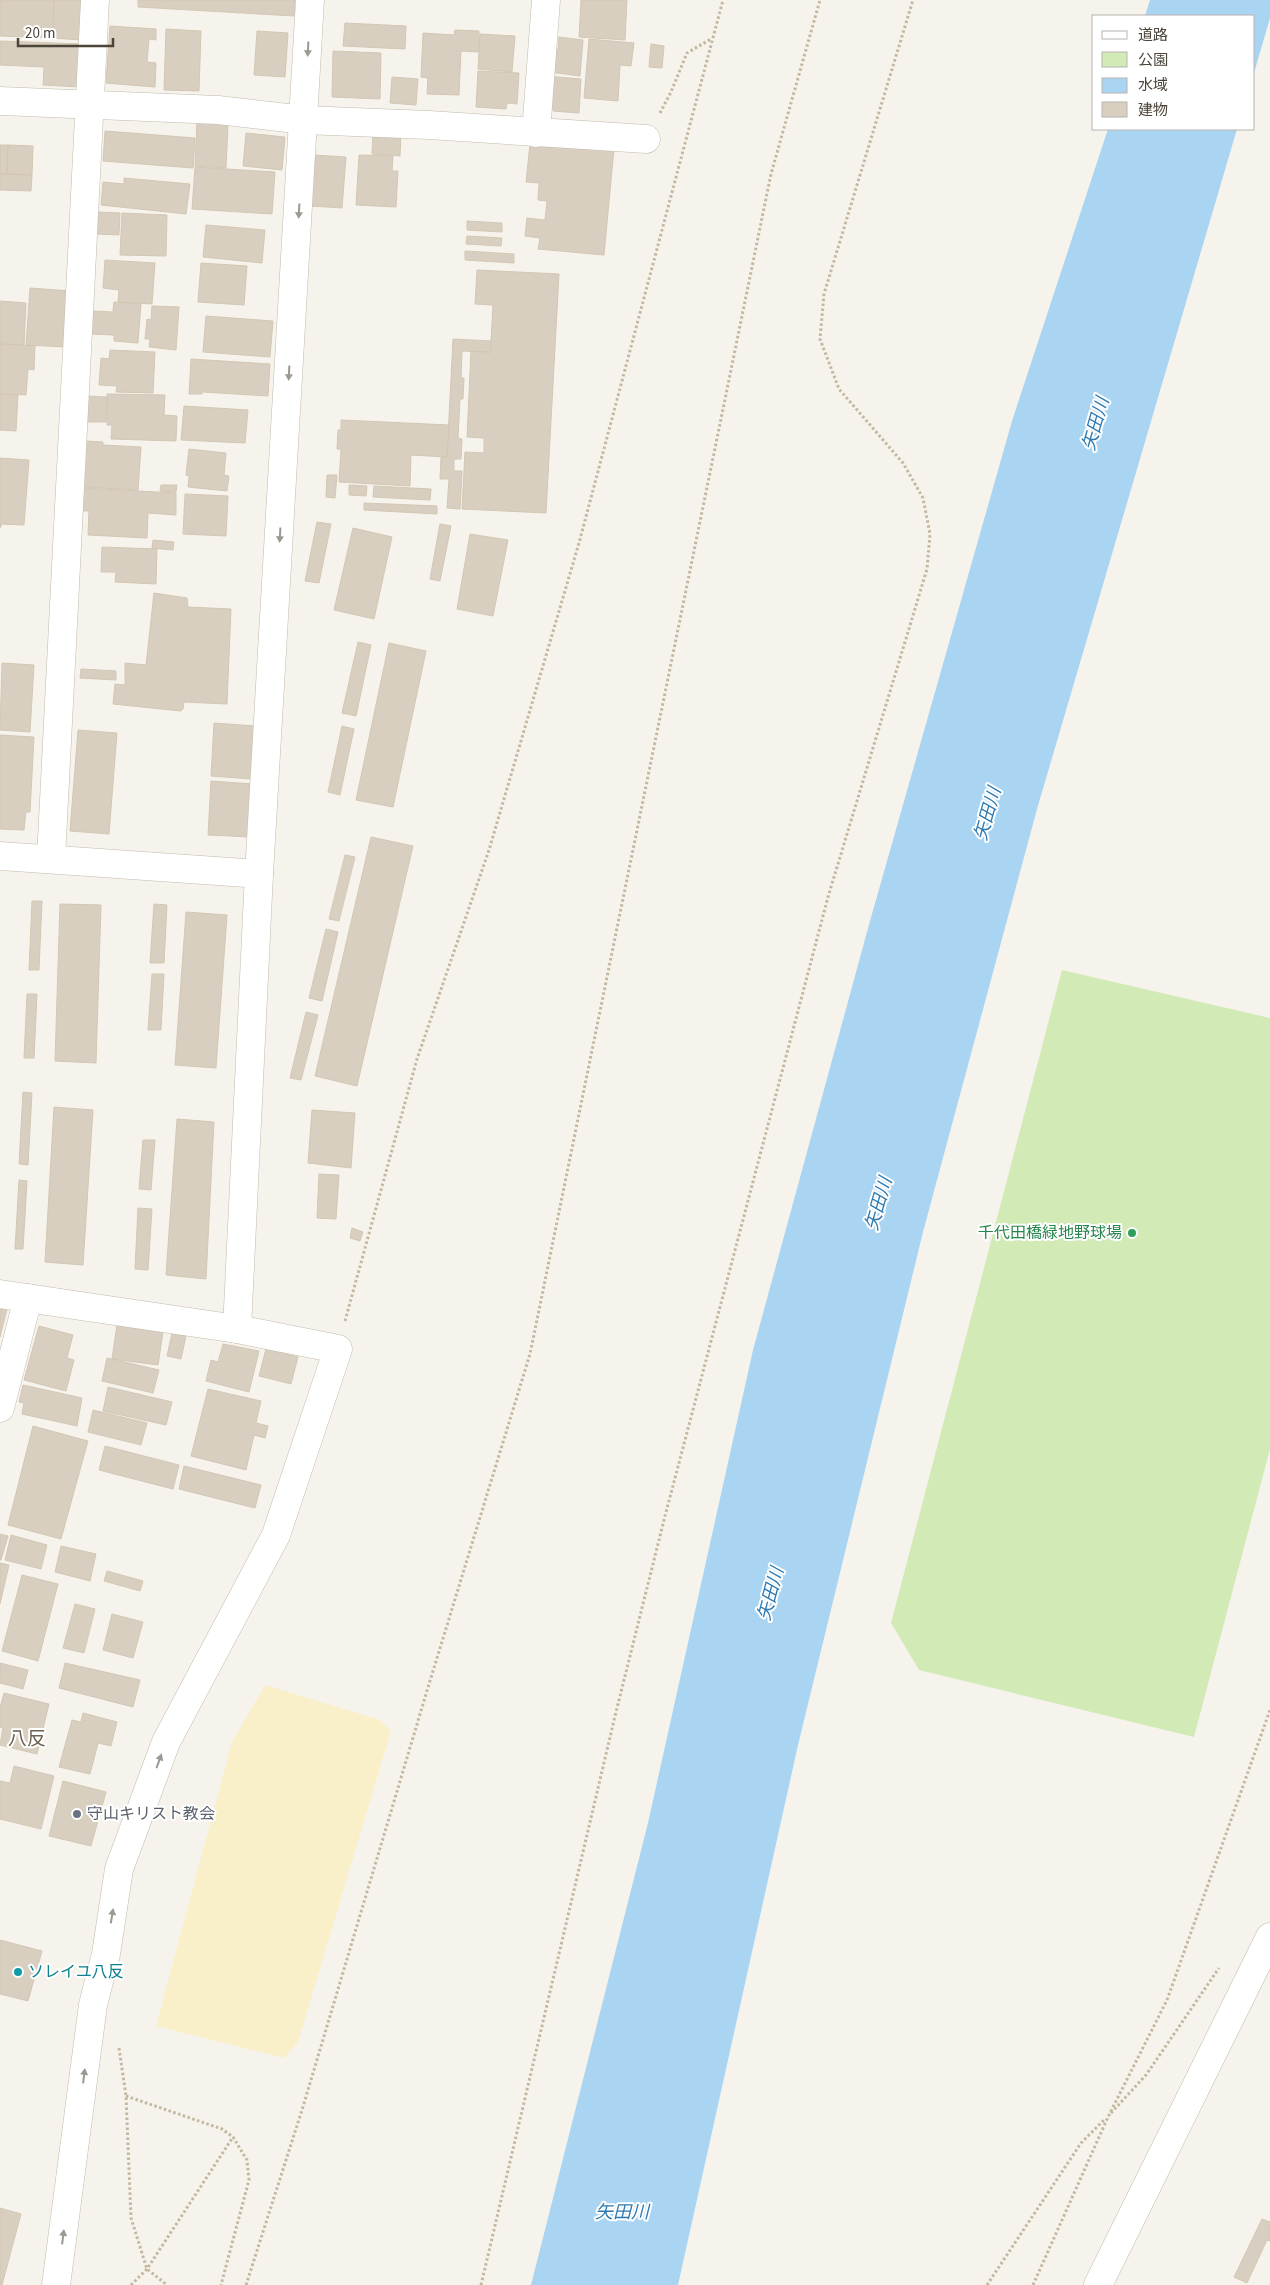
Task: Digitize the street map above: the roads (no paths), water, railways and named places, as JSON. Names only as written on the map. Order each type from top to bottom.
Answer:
[{"type":"street","points":[[51,859],[95,0]]},
{"type":"street","points":[[237,1328],[259,874],[310,0]]},
{"type":"street","points":[[536,133],[546,0]]},
{"type":"street","points":[[0,100],[218,110],[304,120],[430,125],[646,139]]},
{"type":"street","points":[[0,856],[259,874]]},
{"type":"street","points":[[0,1294],[237,1328],[338,1349],[276,1535],[166,1742],[119,1869],[106,1954],[93,2005],[56,2285]]},
{"type":"street","points":[[0,1408],[28,1298]]},
{"type":"street","points":[[1098,2285],[1270,1937]]},
{"type":"water","points":[[1150,0],[1270,0],[1270,18],[1255,70],[1255,15],[1145,15]]},
{"type":"water","name":"矢田川","points":[[1108,130],[1237,130],[1037,809],[923,1232],[798,1745],[678,2285],[531,2285],[648,1823],[753,1350],[870,921],[1012,421]]},
{"type":"place","name":"千代田橋緑地野球場","points":[[1132,1233]]},
{"type":"place","name":"守山キリスト教会","points":[[77,1814]]},
{"type":"place","name":"ソレイユ八反","points":[[18,1972]]},
{"type":"district","name":"八反","points":[[27,1739]]}]
